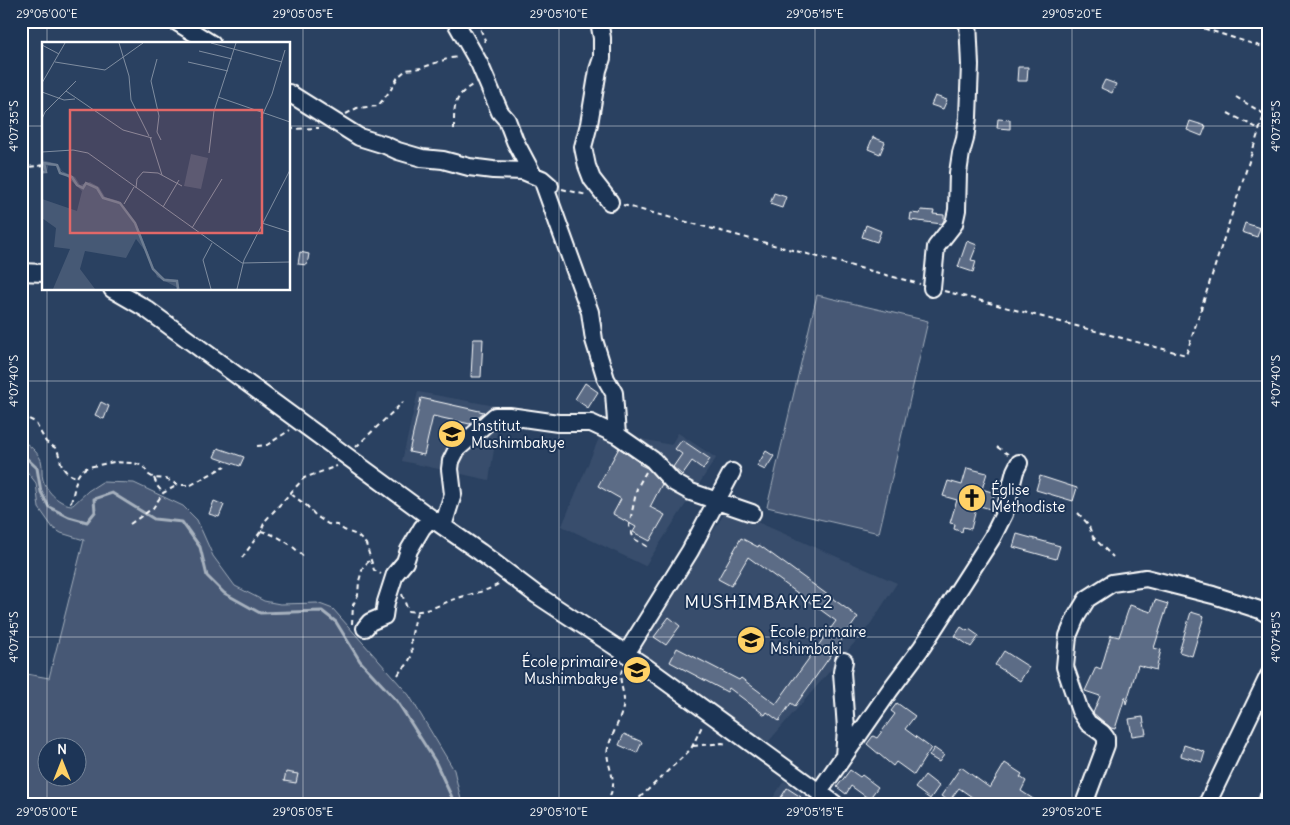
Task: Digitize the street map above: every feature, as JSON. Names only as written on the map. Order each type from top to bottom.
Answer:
[{"type":"street","points":[[174,21],[209,42]]},
{"type":"street","points":[[455,21],[479,63],[484,78],[515,141],[542,180],[590,312],[594,340],[606,378],[614,393],[617,434]]},
{"type":"street","points":[[599,21],[602,38],[602,58],[583,147],[592,179],[610,202]]},
{"type":"street","points":[[932,288],[936,247],[954,224],[957,210],[958,173],[961,153],[966,139],[969,100],[970,36],[968,21]]},
{"type":"street","points":[[290,94],[360,137],[422,158],[443,160],[493,170],[523,171],[542,180]]},
{"type":"street","points":[[21,272],[42,273]]},
{"type":"street","points":[[114,290],[151,312],[544,600],[627,655],[835,804]]},
{"type":"street","points":[[359,628],[384,616],[386,602],[395,574],[405,562],[409,550],[422,528],[437,522],[453,494],[453,481],[450,469],[451,461],[457,449],[495,416],[509,416],[558,423],[591,423],[617,434],[653,460],[673,482],[691,492],[752,513]]},
{"type":"street","points":[[819,792],[890,690],[922,648],[992,538],[1004,514],[1019,463]]},
{"type":"street","points":[[627,655],[690,551],[732,472]]},
{"type":"street","points":[[1084,804],[1106,745],[1106,738],[1088,723],[1080,711],[1065,667],[1068,636],[1076,617],[1087,599],[1112,583],[1146,578],[1213,595],[1260,610],[1269,615]]},
{"type":"street","points":[[843,758],[846,729],[842,672],[844,661]]},
{"type":"street","points":[[1207,804],[1269,675]]},
{"type":"street","points":[[1267,804],[1269,796]]},
{"type":"path","points":[[1188,21],[1196,26],[1269,49]]},
{"type":"path","points":[[472,23],[480,24]]},
{"type":"path","points":[[290,129],[326,128],[357,108],[378,106],[398,77],[406,70],[421,68],[450,58],[459,57],[470,48]]},
{"type":"path","points":[[454,129],[455,102],[458,96],[468,87],[484,78]]},
{"type":"path","points":[[1236,97],[1264,114]]},
{"type":"path","points":[[542,180],[610,202],[1186,355],[1269,100]]},
{"type":"path","points":[[1228,112],[1239,120],[1259,129]]},
{"type":"path","points":[[21,168],[42,165]]},
{"type":"path","points":[[242,558],[261,531],[265,521],[304,478],[341,464],[358,444],[403,402]]},
{"type":"path","points":[[21,415],[35,422],[46,442],[57,449],[62,468],[68,474],[77,477]]},
{"type":"path","points":[[257,446],[267,445],[303,424]]},
{"type":"path","points":[[650,548],[634,539],[629,526],[637,488],[653,460]]},
{"type":"path","points":[[71,503],[77,477],[88,467],[120,462],[143,466],[149,475],[154,478],[166,479],[178,485],[191,485],[225,466]]},
{"type":"path","points":[[154,478],[163,493]]},
{"type":"path","points":[[130,524],[153,508],[163,493],[178,485]]},
{"type":"path","points":[[291,494],[328,524],[337,525],[357,535],[366,544],[374,570],[398,586],[404,596],[408,611],[417,612],[434,608],[458,598],[474,595],[493,587],[511,575]]},
{"type":"path","points":[[1078,513],[1088,524],[1093,537],[1113,558]]},
{"type":"path","points":[[261,531],[274,534],[291,544],[304,558]]},
{"type":"path","points":[[359,628],[352,612],[358,595],[363,567],[370,560]]},
{"type":"path","points":[[398,675],[412,655],[411,638],[417,612]]},
{"type":"path","points":[[606,804],[613,783],[607,751],[622,711],[624,695],[620,674],[627,655]]},
{"type":"path","points":[[633,804],[693,746],[710,714]]},
{"type":"path","points":[[693,746],[722,743],[740,746],[751,743]]},
{"type":"shaded area","points":[[817,295],[928,321],[879,533],[767,507]]},
{"type":"shaded area","name":"Institut Mushimbakye","points":[[418,392],[501,407],[489,480],[402,461]]},
{"type":"shaded area","points":[[602,431],[671,445],[678,433],[716,458],[645,566],[562,526]]},
{"type":"shaded area","points":[[21,440],[32,448],[39,457],[42,462],[43,480],[48,489],[63,503],[73,505],[88,491],[102,482],[134,483],[183,506],[197,520],[213,556],[235,586],[264,601],[280,604],[317,603],[333,609],[409,695],[454,770],[462,804],[21,804],[21,673],[49,678],[84,540],[61,533],[53,528],[39,508],[36,483],[21,464]]},
{"type":"shaded area","name":"Ecole primaire Mshimbaki","points":[[727,509],[897,583],[869,626],[762,749],[637,655]]},
{"type":"shaded area","points":[[784,781],[818,804],[769,804]]},
{"type":"building","points":[[1018,67],[1028,67],[1027,81],[1017,81]]},
{"type":"building","points":[[1105,80],[1116,84],[1112,93],[1101,88]]},
{"type":"building","points":[[935,96],[947,100],[943,109],[931,105]]},
{"type":"building","points":[[998,119],[1010,120],[1010,129],[997,128]]},
{"type":"building","points":[[1190,121],[1206,126],[1202,136],[1187,130]]},
{"type":"building","points":[[873,137],[885,142],[880,154],[868,149]]},
{"type":"building","points":[[774,193],[786,197],[782,208],[770,204]]},
{"type":"building","points":[[921,210],[934,211],[933,214],[944,215],[942,224],[910,220],[911,213],[920,214]]},
{"type":"building","points":[[1245,223],[1260,228],[1257,237],[1242,232]]},
{"type":"building","points":[[866,225],[881,231],[877,242],[862,237]]},
{"type":"building","points":[[967,241],[977,245],[971,260],[976,261],[973,272],[958,267]]},
{"type":"building","points":[[300,252],[309,254],[307,265],[298,264]]},
{"type":"building","points":[[473,339],[483,339],[481,377],[471,377]]},
{"type":"building","points":[[585,383],[598,392],[588,408],[575,399]]},
{"type":"building","points":[[421,398],[484,412],[470,424],[433,416],[424,455],[409,452]]},
{"type":"building","points":[[101,402],[109,406],[104,419],[95,415]]},
{"type":"building","points":[[682,440],[710,459],[703,469],[692,461],[682,475],[673,467],[682,454],[675,449]]},
{"type":"building","points":[[218,448],[244,457],[240,466],[214,457]]},
{"type":"building","points":[[619,448],[647,468],[662,484],[650,507],[665,515],[650,541],[633,532],[636,527],[613,514],[621,499],[598,486]]},
{"type":"building","points":[[766,451],[774,456],[765,470],[757,466]]},
{"type":"building","name":"Église Méthodiste","points":[[967,468],[987,473],[982,489],[995,493],[990,509],[977,505],[971,529],[963,527],[962,532],[954,529],[955,524],[950,523],[957,500],[943,496],[948,481],[962,485]]},
{"type":"building","points":[[1040,476],[1077,488],[1073,501],[1036,490]]},
{"type":"building","points":[[214,501],[224,505],[219,517],[209,514]]},
{"type":"building","points":[[1017,534],[1060,546],[1056,559],[1013,547]]},
{"type":"building","points":[[741,538],[758,547],[759,545],[858,617],[795,706],[791,703],[779,721],[767,712],[765,715],[729,688],[727,692],[670,662],[677,648],[739,680],[741,678],[776,704],[836,621],[748,557],[731,586],[718,579]]},
{"type":"building","points":[[1155,600],[1168,604],[1154,648],[1161,650],[1156,670],[1138,665],[1126,704],[1125,697],[1115,729],[1111,728],[1093,713],[1100,696],[1085,691],[1096,667],[1101,669],[1111,635],[1119,637],[1130,605],[1151,612]]},
{"type":"building","points":[[1191,612],[1204,616],[1192,656],[1179,652]]},
{"type":"building","points":[[669,617],[680,626],[666,645],[654,637]]},
{"type":"building","points":[[961,627],[967,631],[969,629],[979,636],[971,647],[955,636]]},
{"type":"building","points":[[1004,651],[1029,667],[1020,681],[995,665]]},
{"type":"building","points":[[897,703],[915,716],[905,729],[931,748],[914,775],[896,762],[893,766],[867,744],[873,736],[877,738],[895,714],[891,711]]},
{"type":"building","points":[[1143,717],[1146,734],[1132,736],[1129,719]]},
{"type":"building","points":[[624,734],[642,742],[637,753],[619,745]]},
{"type":"building","points":[[1184,745],[1205,752],[1202,762],[1181,756]]},
{"type":"building","points":[[934,748],[944,755],[939,762],[929,756]]},
{"type":"building","points":[[1005,763],[1022,774],[1020,777],[1026,781],[1021,791],[1041,804],[982,804],[959,788],[949,801],[941,796],[961,767],[990,788]]},
{"type":"building","points":[[850,770],[860,777],[862,775],[878,787],[869,799],[851,786],[846,794],[837,787]]},
{"type":"building","points":[[286,772],[298,774],[296,783],[284,781]]},
{"type":"building","points":[[925,775],[939,786],[930,799],[915,788]]},
{"type":"building","points":[[787,788],[801,797],[797,804],[777,804]]},
{"type":"waterway","points":[[21,453],[37,468],[41,492],[49,507],[69,517],[87,522],[95,512],[94,499],[112,493],[154,519],[182,522],[200,547],[207,576],[224,593],[260,613],[322,611],[336,622],[360,661],[397,701],[435,761],[455,804]]},
{"type":"place","name":"Institut Mushimbakye","points":[[452,434]]},
{"type":"place","name":"Église Méthodiste","points":[[972,498]]},
{"type":"place","name":"Ecole primaire Mshimbaki","points":[[751,640]]},
{"type":"place","name":"École primaire Mushimbakye","points":[[637,670]]},
{"type":"district","name":"MUSHIMBAKYE2","points":[[759,601]]}]
